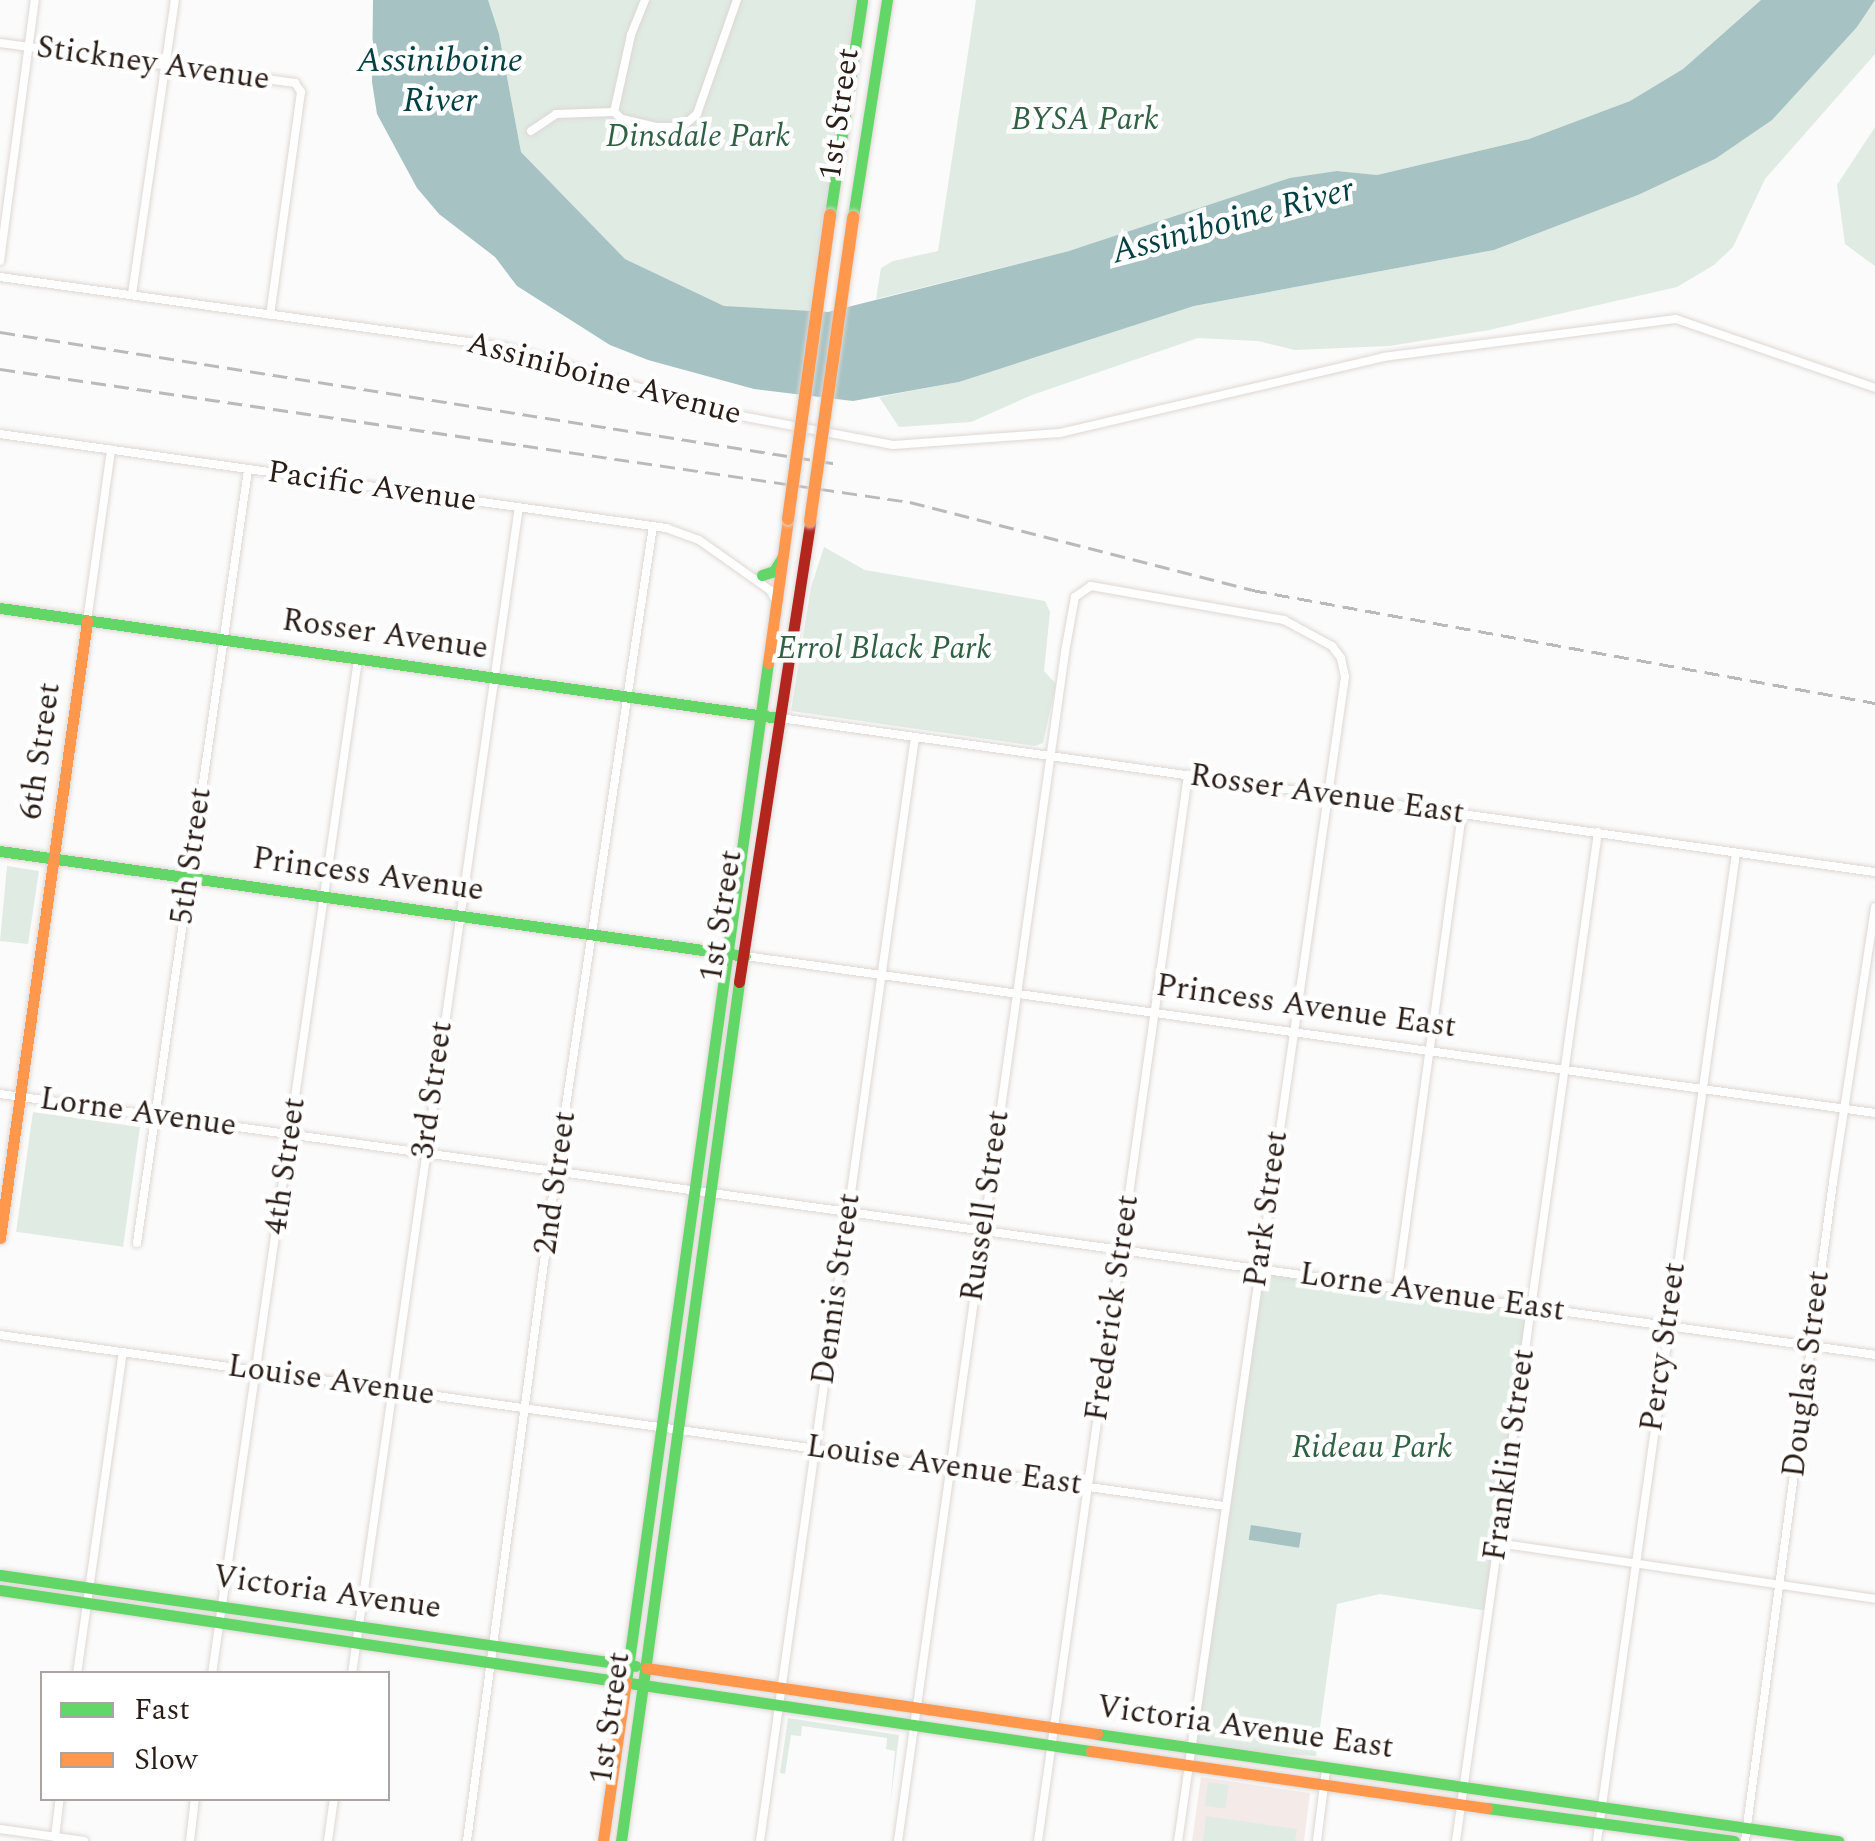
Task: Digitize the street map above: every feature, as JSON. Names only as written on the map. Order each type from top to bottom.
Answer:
[{"type":"main road","name":"1st Street","points":[[603,1841],[862,0]]},
{"type":"main road","name":"1st Street","points":[[621,1841],[709,1194],[887,0]]},
{"type":"main road","points":[[762,575],[774,571],[784,551]]},
{"type":"main road","points":[[780,579],[790,588],[786,668]]},
{"type":"main road","name":"Rosser Avenue","points":[[0,608],[779,718]]},
{"type":"main road","name":"6th Street","points":[[0,1238],[88,620]]},
{"type":"main road","name":"Princess Avenue","points":[[0,851],[729,954]]},
{"type":"main road","name":"Princess Avenue East","points":[[729,954],[746,956]]},
{"type":"main road","name":"Victoria Avenue","points":[[0,1575],[646,1668]]},
{"type":"main road","name":"Victoria Avenue","points":[[0,1590],[643,1685]]},
{"type":"main road","name":"Victoria Avenue East","points":[[646,1668],[1326,1770],[1600,1805],[1745,1834],[1838,1841]]},
{"type":"main road","name":"Victoria Avenue East","points":[[643,1685],[1461,1806],[1734,1841]]},
{"type":"street","points":[[0,261],[35,0]]},
{"type":"street","points":[[132,294],[175,0]]},
{"type":"street","points":[[614,112],[631,34],[645,0]]},
{"type":"street","points":[[531,131],[556,114],[614,112],[622,119],[682,127],[697,114],[738,0]]},
{"type":"street","name":"Stickney Avenue","points":[[0,42],[296,83],[301,92],[270,315]]},
{"type":"street","name":"Assiniboine Avenue","points":[[0,276],[504,348],[720,412],[893,445],[1060,433],[1384,356],[1676,320],[1875,388]]},
{"type":"street","name":"Pacific Avenue","points":[[0,434],[653,526],[687,534],[770,590],[776,610]]},
{"type":"street","name":"6th Street","points":[[88,620],[111,450]]},
{"type":"street","name":"5th Street","points":[[137,1243],[248,470]]},
{"type":"street","name":"3rd Street","points":[[352,1671],[457,915],[519,507]]},
{"type":"street","name":"2nd Street","points":[[467,1841],[496,1646],[556,1172],[653,526]]},
{"type":"street","name":"Pacific Avenue","points":[[734,567],[780,579]]},
{"type":"street","name":"Park Street","points":[[1097,587],[1274,617],[1326,642],[1344,666],[1178,1841]]},
{"type":"street","name":"Russell Street","points":[[898,1841],[1075,597],[1084,588],[1097,587]]},
{"type":"street","name":"4th Street","points":[[212,1671],[358,659]]},
{"type":"street","name":"Rosser Avenue East","points":[[779,718],[1875,872]]},
{"type":"street","name":"Dennis Street","points":[[760,1841],[915,737]]},
{"type":"street","name":"Frederick Street","points":[[1038,1841],[1188,776]]},
{"type":"street","points":[[1396,1288],[1462,813]]},
{"type":"street","name":"Franklin Street","points":[[1456,1841],[1598,832]]},
{"type":"street","name":"Percy Street","points":[[1597,1841],[1666,1326],[1736,853]]},
{"type":"street","name":"Douglas Street","points":[[1745,1834],[1843,1108],[1875,907]]},
{"type":"street","name":"Princess Avenue East","points":[[746,956],[1875,1113]]},
{"type":"street","name":"Lorne Avenue","points":[[0,1094],[693,1192]]},
{"type":"street","name":"Lorne Avenue East","points":[[693,1192],[1875,1355]]},
{"type":"street","name":"Louise Avenue","points":[[0,1334],[663,1428]]},
{"type":"street","points":[[78,1671],[123,1352]]},
{"type":"street","name":"Louise Avenue East","points":[[663,1428],[1225,1506]]},
{"type":"street","points":[[1497,1544],[1875,1599]]},
{"type":"street","points":[[1317,1841],[1326,1770]]},
{"type":"street","points":[[55,1837],[60,1801]]},
{"type":"street","points":[[190,1841],[195,1801]]},
{"type":"street","points":[[328,1841],[334,1801]]},
{"type":"street","points":[[0,1829],[84,1841]]},
{"type":"shaded area","points":[[1201,1777],[1310,1793],[1304,1841],[1192,1841]]},
{"type":"green space","name":"Dinsdale Park","points":[[487,0],[860,0],[814,312],[724,306],[625,259],[521,152],[499,34]]},
{"type":"green space","name":"BYSA Park","points":[[976,0],[1761,0],[1683,69],[1630,101],[1529,139],[1377,175],[1337,171],[1069,251],[876,299],[881,268],[893,261],[938,251]]},
{"type":"green space","points":[[1875,0],[1875,54],[1765,179],[1733,247],[1714,265],[1677,287],[1489,330],[1389,346],[1295,350],[1258,341],[1198,338],[1032,395],[971,422],[899,427],[879,397],[959,382],[1194,306],[1494,250],[1638,195],[1715,159],[1857,27]]},
{"type":"green space","points":[[1875,127],[1875,266],[1845,244],[1837,185]]},
{"type":"green space","name":"Errol Black Park","points":[[824,547],[865,570],[1045,601],[1050,612],[1044,671],[1056,684],[1043,743],[1035,746],[791,711],[811,587]]},
{"type":"green space","points":[[7,866],[39,871],[28,944],[0,941]]},
{"type":"green space","points":[[33,1112],[140,1127],[123,1247],[16,1232]]},
{"type":"green space","name":"Rideau Park","points":[[1259,1269],[1530,1307],[1488,1611],[1380,1594],[1337,1604],[1316,1756],[1191,1750]]},
{"type":"green space","points":[[788,1718],[899,1735],[890,1806],[895,1751],[886,1749],[887,1738],[802,1726],[801,1736],[791,1735],[785,1774],[780,1773]]},
{"type":"green space","points":[[1208,1782],[1229,1785],[1225,1809],[1205,1806]]},
{"type":"green space","points":[[1206,1816],[1297,1829],[1295,1841],[1203,1841]]},
{"type":"water","name":"Assiniboine River","points":[[373,0],[488,0],[499,34],[521,152],[625,259],[724,306],[828,312],[1069,251],[1290,178],[1337,171],[1377,175],[1529,139],[1630,101],[1683,69],[1761,0],[1875,0],[1857,27],[1772,120],[1715,159],[1638,195],[1494,250],[1194,306],[959,382],[853,401],[754,389],[648,360],[610,345],[517,286],[495,257],[439,214],[417,188],[377,114],[372,82]]},
{"type":"water","points":[[1251,1525],[1301,1533],[1299,1548],[1249,1540]]},
{"type":"railway","points":[[0,332],[839,464]]},
{"type":"railway","points":[[0,369],[910,502],[1252,590],[1875,703]]},
{"type":"traffic: fast","points":[[830,215],[862,0]]},
{"type":"traffic: fast","points":[[853,217],[887,0]]},
{"type":"traffic: fast","points":[[762,575],[774,571],[782,558]]},
{"type":"traffic: fast","points":[[0,608],[779,718]]},
{"type":"traffic: fast","points":[[626,1682],[768,663]]},
{"type":"traffic: fast","points":[[0,851],[745,956]]},
{"type":"traffic: fast","points":[[0,1590],[643,1685],[739,982]]},
{"type":"traffic: fast","points":[[0,1575],[636,1666]]},
{"type":"traffic: fast","points":[[621,1841],[643,1685],[1091,1751]]},
{"type":"traffic: fast","points":[[1097,1734],[1838,1841]]},
{"type":"traffic: fast","points":[[1487,1808],[1734,1841]]},
{"type":"traffic: slow","points":[[788,519],[830,215]]},
{"type":"traffic: slow","points":[[810,521],[853,217]]},
{"type":"traffic: slow","points":[[768,663],[788,519]]},
{"type":"traffic: slow","points":[[0,1238],[87,621]]},
{"type":"traffic: slow","points":[[646,1668],[1097,1734]]},
{"type":"traffic: slow","points":[[603,1841],[626,1682]]},
{"type":"traffic: slow","points":[[1091,1751],[1487,1808]]},
{"type":"traffic: jam","points":[[739,982],[810,521]]}]
